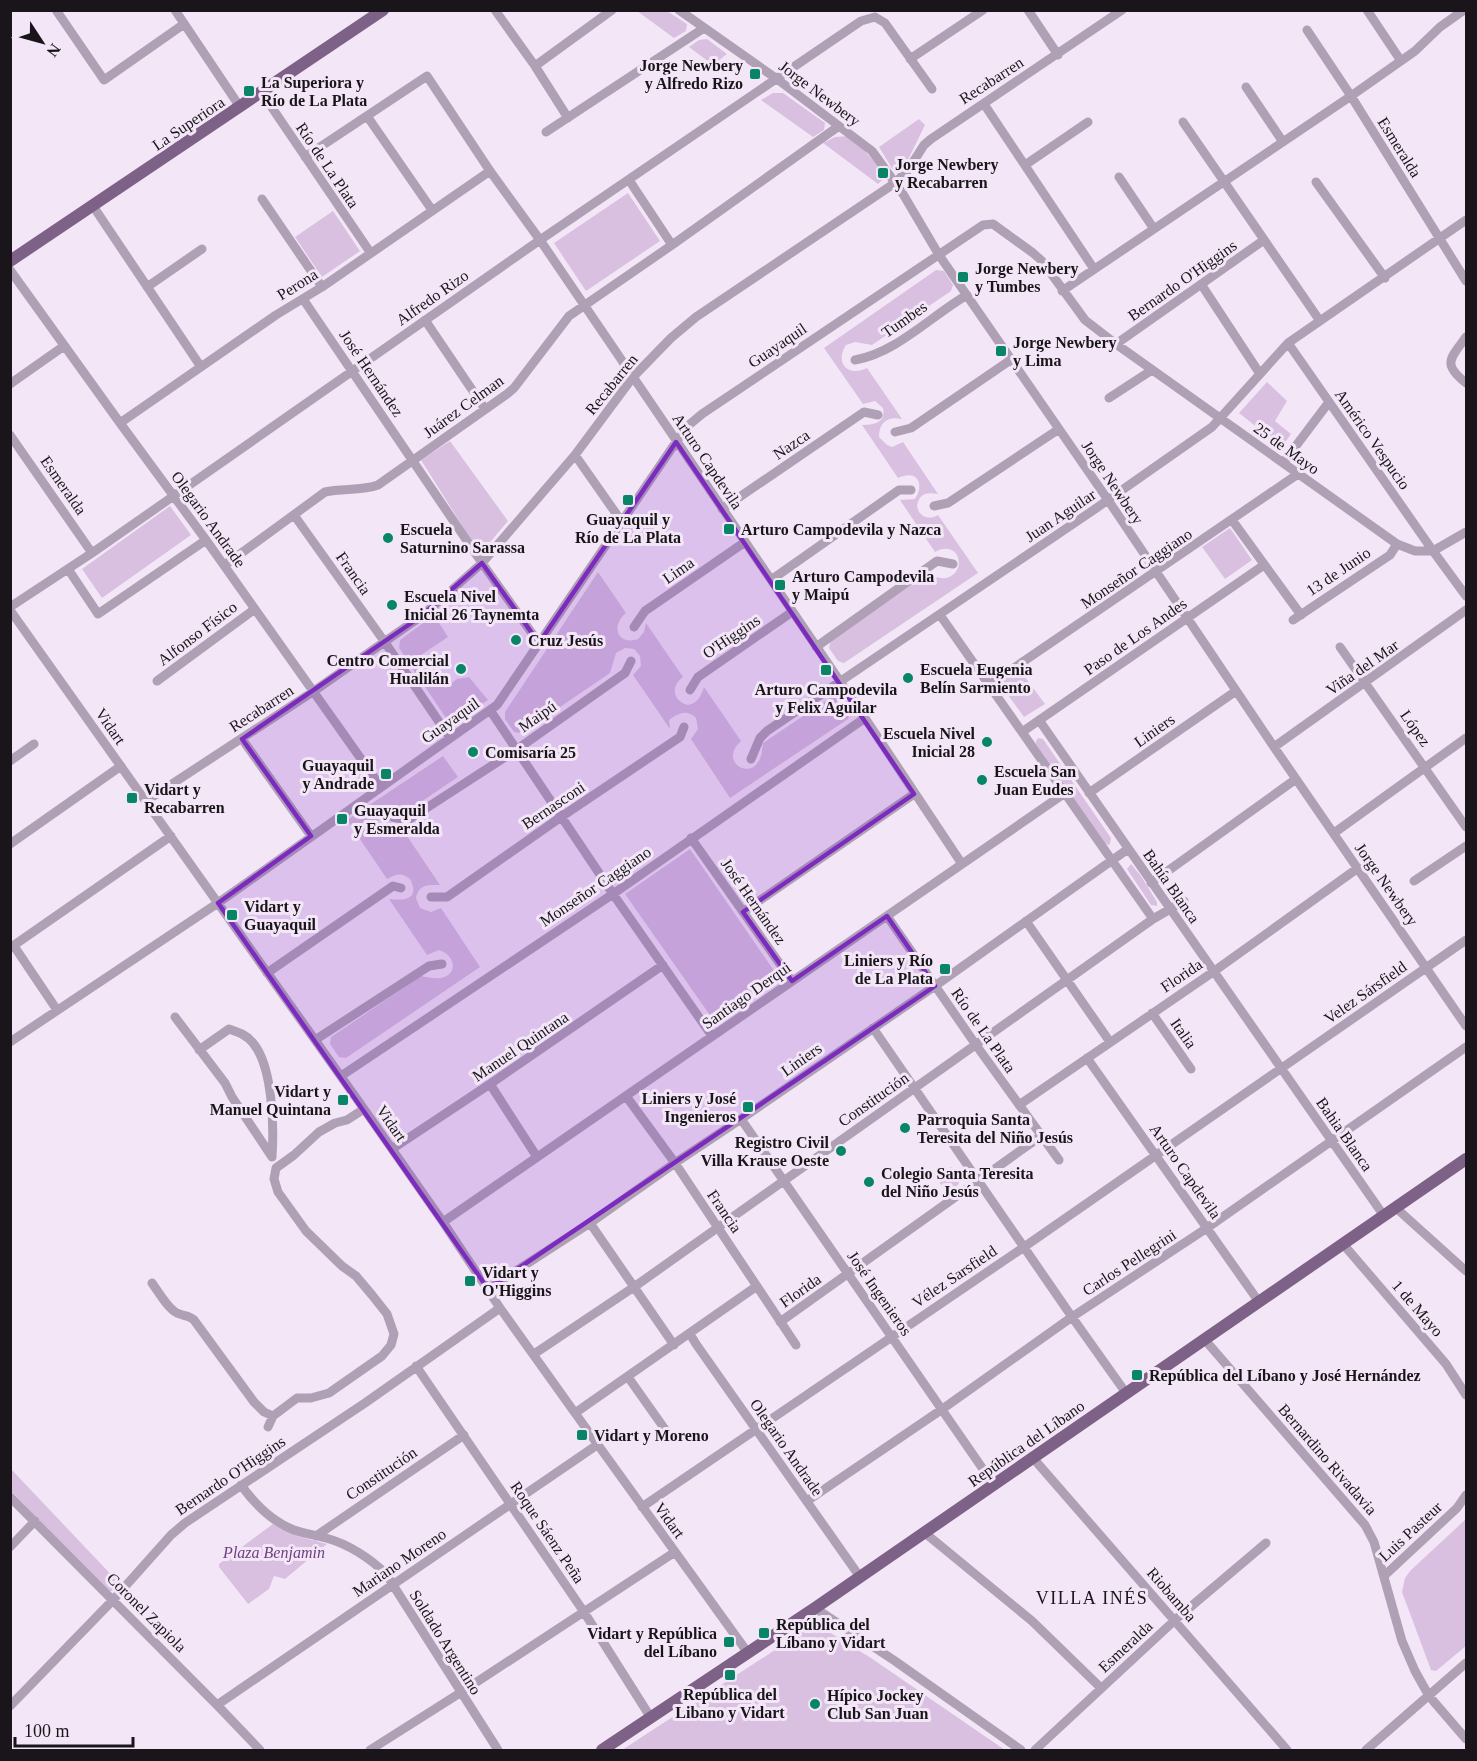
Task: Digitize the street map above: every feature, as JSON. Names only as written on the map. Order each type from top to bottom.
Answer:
[{"type":"main road","name":"La Superiora","points":[[10,261],[383,10]]},
{"type":"main road","name":"República del Líbano","points":[[602,1750],[925,1533],[1467,1159]]},
{"type":"street","points":[[56,10],[104,80],[184,24]]},
{"type":"street","points":[[175,10],[240,107]]},
{"type":"street","points":[[535,66],[612,10]]},
{"type":"street","name":"Jorge Newbery","points":[[679,10],[777,78],[872,151],[895,183],[939,255],[1467,1026]]},
{"type":"street","points":[[932,89],[910,59],[983,10]]},
{"type":"street","points":[[1028,10],[1058,55]]},
{"type":"street","name":"Recabarren","points":[[146,801],[314,692],[420,617],[482,563],[575,455],[633,377],[671,338],[696,317],[895,183],[908,170],[924,145],[1122,10]]},
{"type":"street","points":[[1367,10],[1401,61]]},
{"type":"street","points":[[1062,291],[1351,96],[1415,51],[1440,27],[1464,10]]},
{"type":"street","points":[[496,11],[568,118]]},
{"type":"street","name":"Alfredo Rizo","points":[[10,609],[540,240],[861,21],[874,17],[885,23],[910,59]]},
{"type":"street","points":[[546,132],[704,28]]},
{"type":"street","name":"Esmeralda","points":[[1306,30],[1351,96],[1467,281]]},
{"type":"street","name":"Arturo Capdevila","points":[[367,116],[427,76],[962,864]]},
{"type":"street","points":[[1246,87],[1283,142]]},
{"type":"street","name":"Río de La Plata","points":[[262,93],[370,252]]},
{"type":"street","points":[[984,104],[1094,269]]},
{"type":"street","points":[[305,157],[367,116],[432,210]]},
{"type":"street","points":[[1025,165],[1088,122]]},
{"type":"street","points":[[1184,122],[1320,321]]},
{"type":"street","name":"Juárez Celman","points":[[225,566],[325,492],[371,488],[378,485],[485,409],[514,388],[563,322],[583,306],[839,126]]},
{"type":"street","name":"Perona","points":[[120,423],[490,171]]},
{"type":"street","points":[[1119,177],[1154,229]]},
{"type":"street","points":[[629,180],[672,245]]},
{"type":"street","points":[[1316,182],[1385,278]]},
{"type":"street","points":[[262,199],[322,287]]},
{"type":"street","points":[[93,206],[201,367]]},
{"type":"street","name":"Juan Aguilar","points":[[751,759],[760,738],[767,731],[940,615],[1212,427],[1288,343],[1467,220]]},
{"type":"street","name":"Guayaquil","points":[[10,1042],[218,903],[497,705],[676,442],[690,424],[702,414],[983,225],[993,224],[1034,253],[1062,291]]},
{"type":"street","name":"Bernardo O'Higgins","points":[[1116,344],[1264,240]]},
{"type":"street","points":[[147,286],[202,249]]},
{"type":"street","name":"Olegario Andrade","points":[[10,270],[225,566],[381,787]]},
{"type":"street","points":[[1201,284],[1260,374]]},
{"type":"street","name":"25 de Mayo","points":[[1062,291],[1085,320],[1116,344],[1397,544],[1415,551],[1433,551]]},
{"type":"street","name":"Tumbes","points":[[855,360],[869,358],[890,348],[967,295]]},
{"type":"street","name":"José Hernández","points":[[303,299],[539,643]]},
{"type":"street","points":[[425,320],[485,409]]},
{"type":"street","points":[[1467,338],[1450,360],[1455,374],[1467,384]]},
{"type":"street","name":"Américo Vespucio","points":[[1288,343],[1433,551]]},
{"type":"street","points":[[10,384],[64,346]]},
{"type":"street","points":[[895,432],[910,428],[1012,359]]},
{"type":"street","points":[[1109,398],[1152,370]]},
{"type":"street","points":[[1283,463],[1329,402]]},
{"type":"street","name":"Nazca","points":[[722,509],[864,412],[878,415]]},
{"type":"street","points":[[934,506],[948,503],[1059,429]]},
{"type":"street","name":"Esmeralda","points":[[10,435],[92,553]]},
{"type":"street","points":[[575,455],[622,522]]},
{"type":"street","name":"Monseñor Caggiano","points":[[989,685],[1298,474]]},
{"type":"street","points":[[771,580],[899,490],[911,490]]},
{"type":"street","name":"Francia","points":[[294,515],[450,738]]},
{"type":"street","points":[[1232,520],[1264,565]]},
{"type":"street","points":[[1467,532],[1433,551],[1467,596]]},
{"type":"street","points":[[68,569],[98,614],[206,540]]},
{"type":"street","name":"Lima","points":[[634,627],[645,611],[745,542]]},
{"type":"street","name":"13 de Junio","points":[[1264,565],[1297,617],[1390,555],[1397,544]]},
{"type":"street","points":[[816,647],[937,561],[953,564]]},
{"type":"street","name":"Paso de Los Andes","points":[[1022,732],[1264,565]]},
{"type":"street","name":"Vidart","points":[[10,609],[341,1076],[500,1308],[748,1653]]},
{"type":"street","name":"Alfonso Físico","points":[[157,681],[255,609]]},
{"type":"street","name":"Viña del Mar","points":[[1274,747],[1467,610]]},
{"type":"street","name":"O'Higgins","points":[[690,690],[698,677],[792,612]]},
{"type":"street","name":"Bahía Blanca","points":[[940,615],[1153,919]]},
{"type":"street","points":[[10,629],[20,623]]},
{"type":"street","name":"López","points":[[1340,647],[1467,827]]},
{"type":"street","name":"Maipú","points":[[392,817],[408,820],[516,750],[625,673],[631,661]]},
{"type":"street","name":"Liniers","points":[[1089,793],[1236,691]]},
{"type":"street","points":[[490,710],[613,894],[712,1036]]},
{"type":"street","name":"Monseñor Caggiano","points":[[341,1076],[613,894],[865,718]]},
{"type":"street","name":"Bahía Blanca","points":[[1039,720],[1281,1069]]},
{"type":"street","name":"Bernasconi","points":[[431,897],[447,897],[680,737],[684,727]]},
{"type":"street","points":[[1334,833],[1467,738]]},
{"type":"street","points":[[242,739],[311,836]]},
{"type":"street","points":[[10,761],[34,744]]},
{"type":"street","points":[[10,844],[121,766]]},
{"type":"street","points":[[1151,883],[1296,779]]},
{"type":"street","name":"Santiago Derqui","points":[[443,1222],[1065,793]]},
{"type":"street","points":[[743,912],[914,794]]},
{"type":"street","points":[[57,1010],[12,947],[171,836]]},
{"type":"street","name":"José Hernández","points":[[692,838],[792,981]]},
{"type":"street","points":[[1414,881],[1467,846]]},
{"type":"street","name":"Liniers","points":[[488,1289],[590,1223],[935,986],[1128,849]]},
{"type":"street","name":"Florida","points":[[1019,1105],[1213,972],[1358,868]]},
{"type":"street","points":[[267,973],[393,886],[401,888]]},
{"type":"street","name":"Constitución","points":[[534,1354],[634,1287],[1153,919],[1184,901]]},
{"type":"street","name":"Río de La Plata","points":[[887,916],[1059,1160]]},
{"type":"street","points":[[1026,921],[1110,1042]]},
{"type":"street","name":"Velez Sársfield","points":[[1281,1069],[1467,940]]},
{"type":"street","points":[[315,1040],[429,966],[442,964]]},
{"type":"street","name":"Manuel Quintana","points":[[392,1149],[663,965]]},
{"type":"street","name":"Italia","points":[[1152,1013],[1191,1069]]},
{"type":"street","points":[[175,1017],[225,1083],[272,1157],[276,1168],[274,1179],[278,1192],[306,1231],[342,1266],[356,1276],[372,1294],[387,1314],[394,1334],[391,1345],[382,1356],[329,1393],[311,1398],[297,1398],[273,1416],[268,1427]]},
{"type":"street","points":[[873,1028],[1126,1394]]},
{"type":"street","points":[[199,1050],[229,1029],[252,1041],[260,1052],[271,1094],[274,1133],[272,1157]]},
{"type":"street","name":"Carlos Pellegrini","points":[[807,1501],[1467,1047]]},
{"type":"street","name":"Arturo Capdevila","points":[[1088,1058],[1259,1302]]},
{"type":"street","name":"Bahia Blanca","points":[[1281,1069],[1384,1216]]},
{"type":"street","name":"Vélez Sarsfield","points":[[642,1507],[1281,1069]]},
{"type":"street","points":[[490,1084],[537,1157]]},
{"type":"street","name":"Francia","points":[[626,1096],[675,1163],[796,1345]]},
{"type":"street","points":[[276,1168],[319,1132],[335,1123],[347,1120],[364,1109]]},
{"type":"street","name":"José Ingenieros","points":[[741,1119],[994,1485]]},
{"type":"street","points":[[341,1130],[347,1120]]},
{"type":"street","name":"Florida","points":[[780,1322],[1041,1136]]},
{"type":"street","points":[[1396,1208],[1467,1271]]},
{"type":"street","points":[[590,1223],[674,1345]]},
{"type":"street","name":"1 de Mayo","points":[[1343,1244],[1446,1364],[1467,1395]]},
{"type":"street","points":[[152,1283],[174,1311],[194,1320],[254,1402],[264,1412],[273,1416]]},
{"type":"street","name":"Florida","points":[[575,1413],[757,1286]]},
{"type":"street","name":"Bernardo O'Higgins","points":[[10,1706],[113,1600],[171,1535],[185,1523],[365,1403],[500,1308]]},
{"type":"street","name":"Olegario Andrade","points":[[690,1334],[860,1577]]},
{"type":"street","name":"Bernardino Rivadavia","points":[[1204,1340],[1371,1533],[1402,1641],[1415,1671],[1429,1696],[1467,1739]]},
{"type":"street","name":"Roque Sáenz Peña","points":[[416,1366],[585,1612],[651,1718]]},
{"type":"street","points":[[628,1377],[669,1435]]},
{"type":"street","name":"Constitución","points":[[316,1536],[464,1435]]},
{"type":"street","name":"Mariano Moreno","points":[[218,1705],[597,1445]]},
{"type":"street","name":"Riobamba","points":[[1033,1458],[1287,1750]]},
{"type":"street","name":"Soldado Argentino","points":[[241,1485],[262,1510],[276,1520],[294,1530],[328,1538],[344,1545],[377,1565],[386,1574],[498,1750]]},
{"type":"street","name":"Luis Pasteur","points":[[1384,1576],[1457,1508],[1467,1495]]},
{"type":"street","name":"Coronel Zapiola","points":[[10,1497],[260,1750]]},
{"type":"street","name":"Luis Pasteur","points":[[1457,1508],[1467,1502]]},
{"type":"street","points":[[10,1547],[35,1521]]},
{"type":"street","points":[[925,1533],[1032,1621],[1101,1688]]},
{"type":"street","name":"Esmeralda","points":[[1035,1750],[1175,1620],[1266,1543]]},
{"type":"street","points":[[370,1750],[675,1552]]},
{"type":"street","points":[[815,1608],[1022,1750]]},
{"type":"street","points":[[1366,1750],[1467,1663]]},
{"type":"highlighted area","points":[[676,442],[914,794],[743,912],[792,981],[887,916],[935,986],[488,1289],[218,903],[311,836],[242,739],[420,617],[482,563],[539,643]]},
{"type":"green space","points":[[637,11],[667,11],[687,24],[686,31],[674,38]]},
{"type":"green space","points":[[707,39],[727,54],[713,65],[689,47],[699,40]]},
{"type":"green space","points":[[773,93],[783,93],[825,123],[824,130],[813,137],[761,100]]},
{"type":"green space","points":[[919,119],[925,125],[903,170],[893,170],[879,147]]},
{"type":"green space","points":[[849,136],[869,155],[881,172],[884,178],[878,184],[823,143],[835,137]]},
{"type":"green space","points":[[628,193],[660,241],[586,291],[554,243]]},
{"type":"green space","points":[[333,211],[360,251],[322,277],[295,237]]},
{"type":"green space","points":[[936,270],[944,271],[953,285],[951,291],[872,345],[855,342],[846,345],[842,358],[845,367],[849,370],[867,368],[902,419],[892,418],[885,421],[879,437],[892,447],[903,442],[938,494],[927,493],[922,496],[917,505],[919,512],[927,517],[938,515],[978,573],[844,663],[838,661],[829,648],[831,640],[926,575],[946,578],[953,575],[959,564],[955,553],[950,549],[935,552],[900,500],[915,499],[919,488],[917,479],[910,475],[898,478],[862,425],[875,424],[881,420],[883,408],[875,401],[863,404],[824,348]]},
{"type":"green space","points":[[1267,382],[1287,401],[1275,421],[1291,434],[1282,447],[1239,413]]},
{"type":"green space","points":[[450,441],[508,521],[480,554],[421,460]]},
{"type":"green space","points":[[170,506],[191,535],[102,598],[82,569]]},
{"type":"green space","points":[[1230,528],[1252,560],[1225,579],[1202,547]]},
{"type":"green space","points":[[598,572],[626,613],[618,624],[618,634],[625,640],[638,639],[644,632],[646,623],[683,677],[676,685],[676,697],[688,705],[694,703],[704,687],[741,741],[733,755],[734,761],[742,768],[748,769],[758,762],[763,743],[833,696],[840,697],[850,712],[848,719],[730,798],[691,739],[698,729],[696,718],[686,713],[680,714],[669,720],[670,729],[633,675],[641,666],[640,656],[634,649],[625,648],[616,653],[610,673],[522,733],[514,732],[505,719],[505,712]]},
{"type":"green space","points":[[434,615],[448,637],[421,655],[445,688],[457,679],[469,677],[488,700],[455,722],[448,721],[399,648],[400,640]]},
{"type":"green space","points":[[1019,669],[1045,704],[1024,717],[999,683]]},
{"type":"green space","points":[[1038,738],[1043,739],[1111,838],[1110,844],[1104,843],[1036,744]]},
{"type":"green space","points":[[443,756],[458,777],[409,810],[389,807],[383,810],[378,820],[383,831],[388,834],[395,834],[403,830],[440,885],[428,885],[419,890],[416,898],[420,908],[431,912],[441,908],[480,967],[346,1058],[339,1057],[330,1044],[331,1037],[421,976],[441,978],[451,973],[453,964],[449,956],[439,950],[427,955],[389,899],[400,900],[412,895],[413,886],[410,879],[398,874],[387,879],[347,820]]},
{"type":"green space","points":[[690,849],[779,978],[714,1021],[625,894]]},
{"type":"green space","points":[[1131,864],[1141,876],[1157,902],[1157,906],[1151,905],[1127,869]]},
{"type":"green space","points":[[951,1167],[960,1180],[958,1185],[947,1193],[936,1177]]},
{"type":"green space","points":[[10,1468],[119,1583],[112,1591],[107,1591],[11,1491]]},
{"type":"green space","points":[[1466,1519],[1466,1646],[1436,1671],[1431,1670],[1402,1592],[1405,1578]]},
{"type":"green space","name":"Plaza Benjamin","points":[[273,1524],[297,1536],[327,1544],[285,1579],[274,1576],[269,1589],[248,1604],[219,1564]]},
{"type":"green space","name":"Hípico Jockey Club San Juan","points":[[810,1627],[821,1627],[871,1658],[1005,1750],[622,1750]]},
{"type":"place","name":"Jorge Newbery y Alfredo Rizo","points":[[755,74]]},
{"type":"place","name":"La Superiora y Río de La Plata","points":[[249,91]]},
{"type":"place","name":"Jorge Newbery y Recabarren","points":[[883,173]]},
{"type":"place","name":"Jorge Newbery y Tumbes","points":[[963,277]]},
{"type":"place","name":"Jorge Newbery y Lima","points":[[1001,351]]},
{"type":"place","name":"Guayaquil y Río de La Plata","points":[[628,500]]},
{"type":"place","name":"Arturo Campodevila y Nazca","points":[[729,529]]},
{"type":"place","name":"Escuela Saturnino Sarassa","points":[[388,538]]},
{"type":"place","name":"Arturo Campodevila y Maipú","points":[[780,585]]},
{"type":"place","name":"Escuela Nivel Inicial 26 Taynemta","points":[[392,605]]},
{"type":"place","name":"Cruz Jesús","points":[[516,640]]},
{"type":"place","name":"Centro Comercial Hualilán","points":[[461,669]]},
{"type":"place","name":"Arturo Campodevila y Felix Aguilar","points":[[826,670]]},
{"type":"place","name":"Escuela Eugenia Belín Sarmiento","points":[[908,678]]},
{"type":"place","name":"Escuela Nivel Inicial 28","points":[[987,742]]},
{"type":"place","name":"Comisaría 25","points":[[473,752]]},
{"type":"place","name":"Guayaquil y Andrade","points":[[386,774]]},
{"type":"place","name":"Escuela San Juan Eudes","points":[[982,780]]},
{"type":"place","name":"Vidart y Recabarren","points":[[132,798]]},
{"type":"place","name":"Guayaquil y Esmeralda","points":[[342,819]]},
{"type":"place","name":"Vidart y Guayaquil","points":[[232,915]]},
{"type":"place","name":"Liniers y Río de La Plata","points":[[945,969]]},
{"type":"place","name":"Vidart y Manuel Quintana","points":[[343,1100]]},
{"type":"place","name":"Liniers y José Ingenieros","points":[[748,1107]]},
{"type":"place","name":"Parroquia Santa Teresita del Niño Jesús","points":[[905,1128]]},
{"type":"place","name":"Registro Civil Villa Krause Oeste","points":[[841,1151]]},
{"type":"place","name":"Colegio Santa Teresita del Niño Jesús","points":[[869,1182]]},
{"type":"place","name":"Vidart y O'Higgins","points":[[470,1281]]},
{"type":"place","name":"República del Líbano y José Hernández","points":[[1137,1375]]},
{"type":"place","name":"Vidart y Moreno","points":[[582,1435]]},
{"type":"place","name":"República del Líbano y Vidart","points":[[764,1633]]},
{"type":"place","name":"Vidart y República del Líbano","points":[[729,1642]]},
{"type":"place","name":"República del Libano y Vidart","points":[[730,1675]]},
{"type":"place","name":"Hípico Jockey Club San Juan","points":[[815,1704]]},
{"type":"district","name":"VILLA INÉS","points":[[1092,1598]]}]
